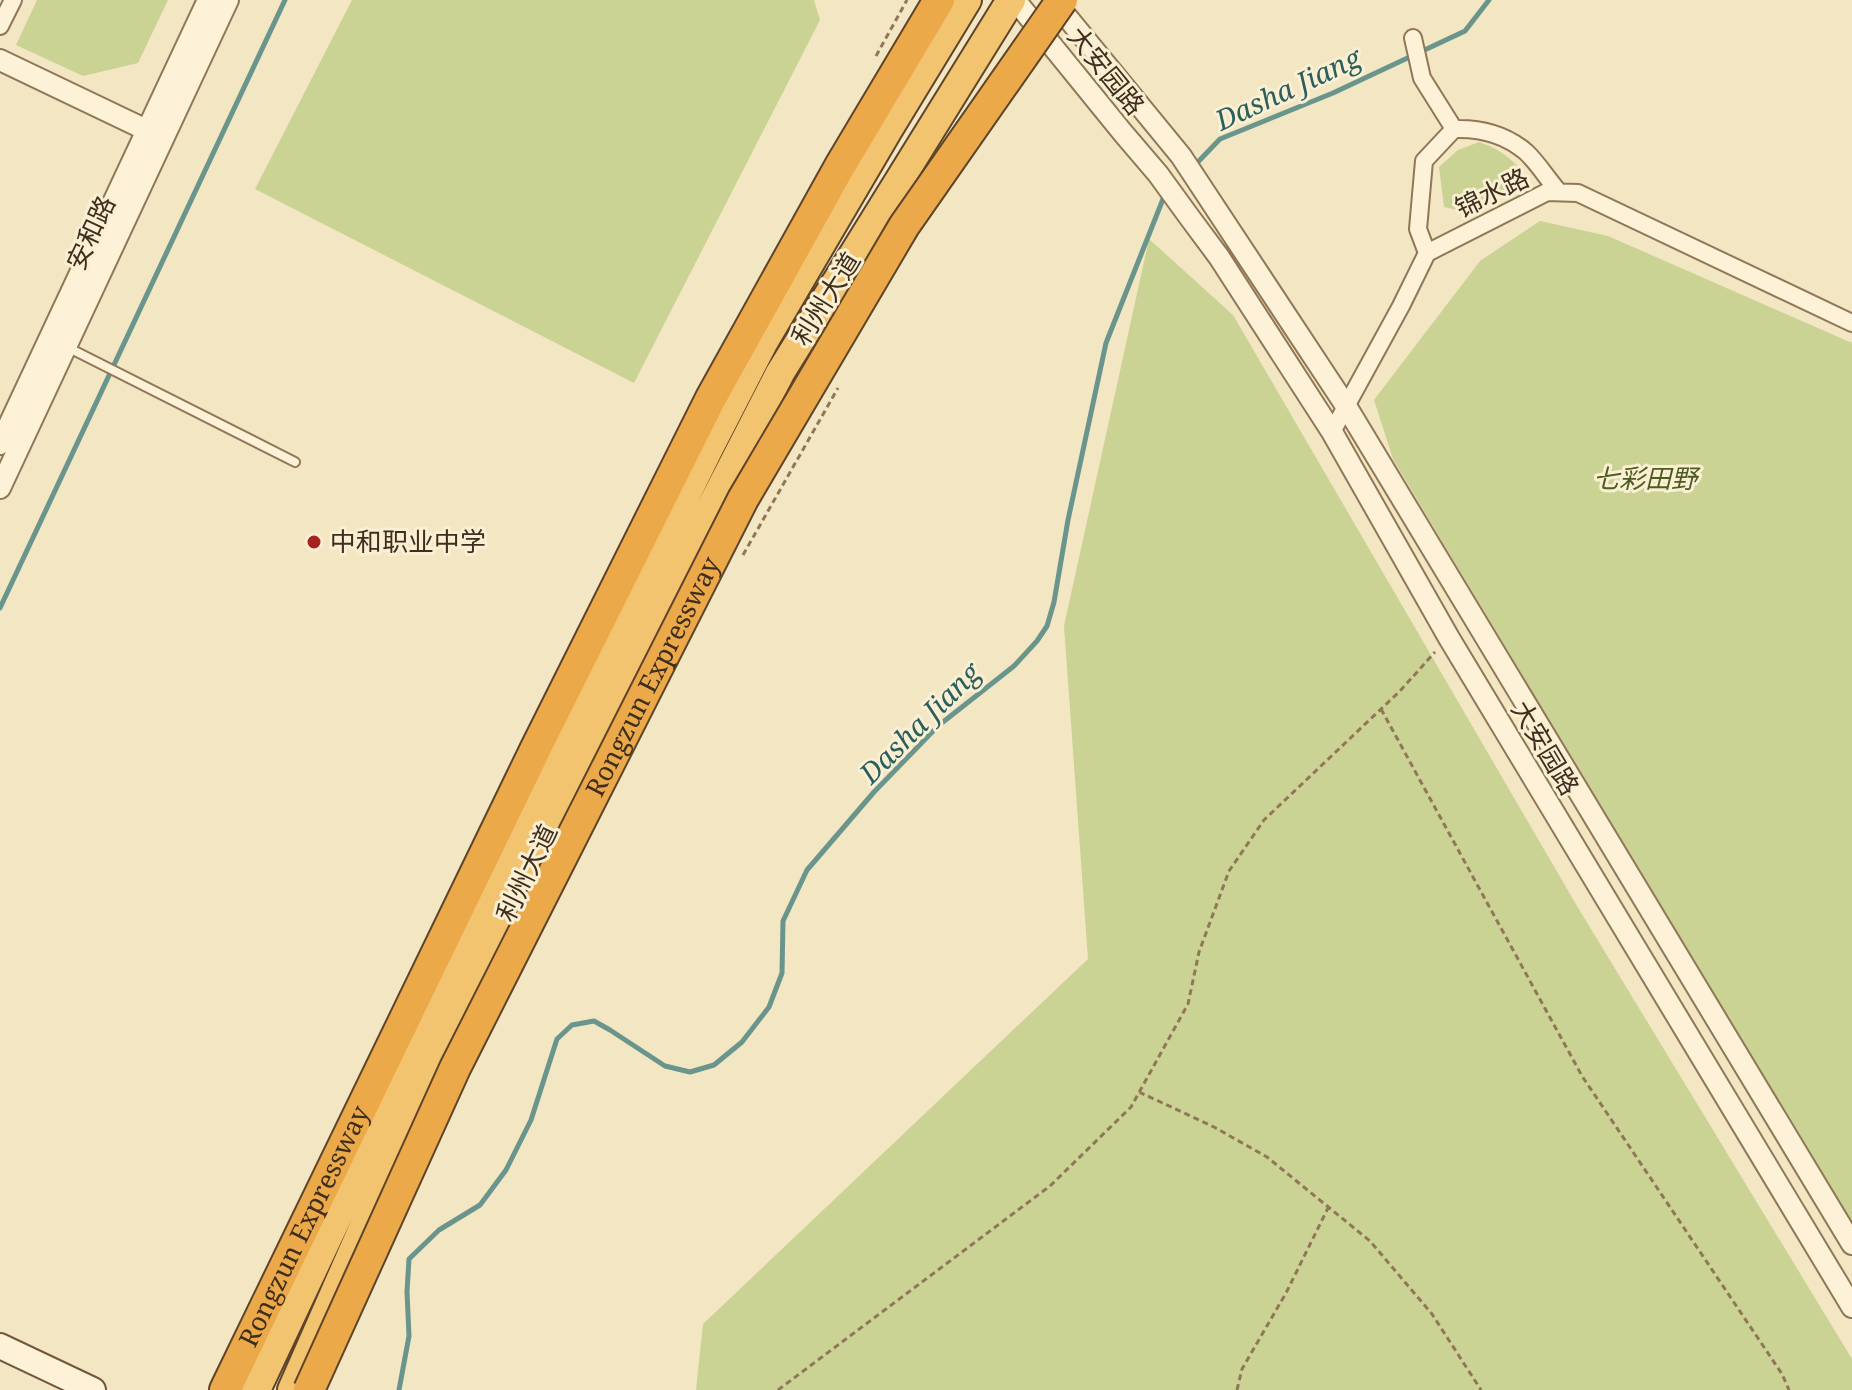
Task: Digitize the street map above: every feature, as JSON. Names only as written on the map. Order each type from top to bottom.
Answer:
[{"type":"highway","name":"Rongzun Expressway","points":[[225,1390],[514,792],[711,398],[840,166],[939,0]]},
{"type":"highway","name":"利州大道","points":[[256,1390],[467,941],[714,436],[763,343],[967,0]]},
{"type":"highway","name":"利州大道","points":[[292,1390],[455,1019],[613,699],[780,373],[1013,0]]},
{"type":"highway","name":"Rongzun Expressway","points":[[309,1390],[455,1068],[743,499],[904,226],[1062,0]]},
{"type":"main road","points":[[0,1346],[93,1390]]},
{"type":"street","points":[[0,26],[13,0]]},
{"type":"street","name":"安和路","points":[[0,488],[67,346],[208,0]]},
{"type":"street","name":"安和路","points":[[0,444],[155,134],[228,0]]},
{"type":"street","name":"大安园路","points":[[1013,0],[1158,174],[1219,257],[1332,432],[1449,638],[1846,1285],[1852,1307]]},
{"type":"street","points":[[1053,0],[1181,156],[1346,406],[1852,1244]]},
{"type":"street","points":[[1413,38],[1422,78],[1454,129]]},
{"type":"street","points":[[0,60],[155,134]]},
{"type":"street","points":[[1332,432],[1427,253],[1418,229],[1424,161],[1454,129],[1477,128],[1526,152],[1559,192]]},
{"type":"street","name":"锦水路","points":[[1427,253],[1547,192],[1578,193],[1852,323]]},
{"type":"lane","points":[[67,346],[295,462]]},
{"type":"path","points":[[738,564],[839,387]]},
{"type":"path","points":[[778,1390],[1050,1186],[1131,1107],[1188,1004],[1199,952],[1229,871],[1264,820],[1400,691],[1449,638]]},
{"type":"path","points":[[1381,709],[1582,1076],[1782,1374],[1789,1390]]},
{"type":"path","points":[[1139,1092],[1214,1127],[1267,1157],[1370,1241],[1432,1314],[1481,1390]]},
{"type":"path","points":[[1237,1390],[1242,1369],[1286,1293],[1329,1206]]},
{"type":"green space","points":[[37,0],[168,0],[138,63],[83,76],[16,45]]},
{"type":"green space","points":[[352,0],[814,0],[820,20],[634,383],[255,189]]},
{"type":"green space","points":[[1479,142],[1513,161],[1522,171],[1516,183],[1492,198],[1457,210],[1444,207],[1439,167],[1458,150]]},
{"type":"green space","name":"七彩田野","points":[[1540,221],[1608,236],[1852,343],[1852,1228],[1393,459],[1374,400],[1480,261]]},
{"type":"green space","points":[[1149,239],[1233,315],[1577,906],[1852,1359],[1852,1390],[696,1390],[703,1324],[1088,959],[1064,626]]},
{"type":"waterway","points":[[0,608],[285,0]]},
{"type":"waterway","name":"Dasha Jiang","points":[[1195,165],[1220,139],[1333,93],[1465,31],[1489,0]]},
{"type":"waterway","name":"Dasha Jiang","points":[[399,1390],[409,1336],[409,1259],[439,1230],[480,1205],[506,1170],[531,1120],[557,1039],[572,1025],[594,1021],[665,1066],[690,1072],[714,1065],[742,1042],[769,1007],[782,973],[783,921],[807,870],[874,792],[938,726],[1014,666],[1047,626],[1106,343],[1165,194]]},
{"type":"place","name":"中和职业中学","points":[[314,542]]}]
